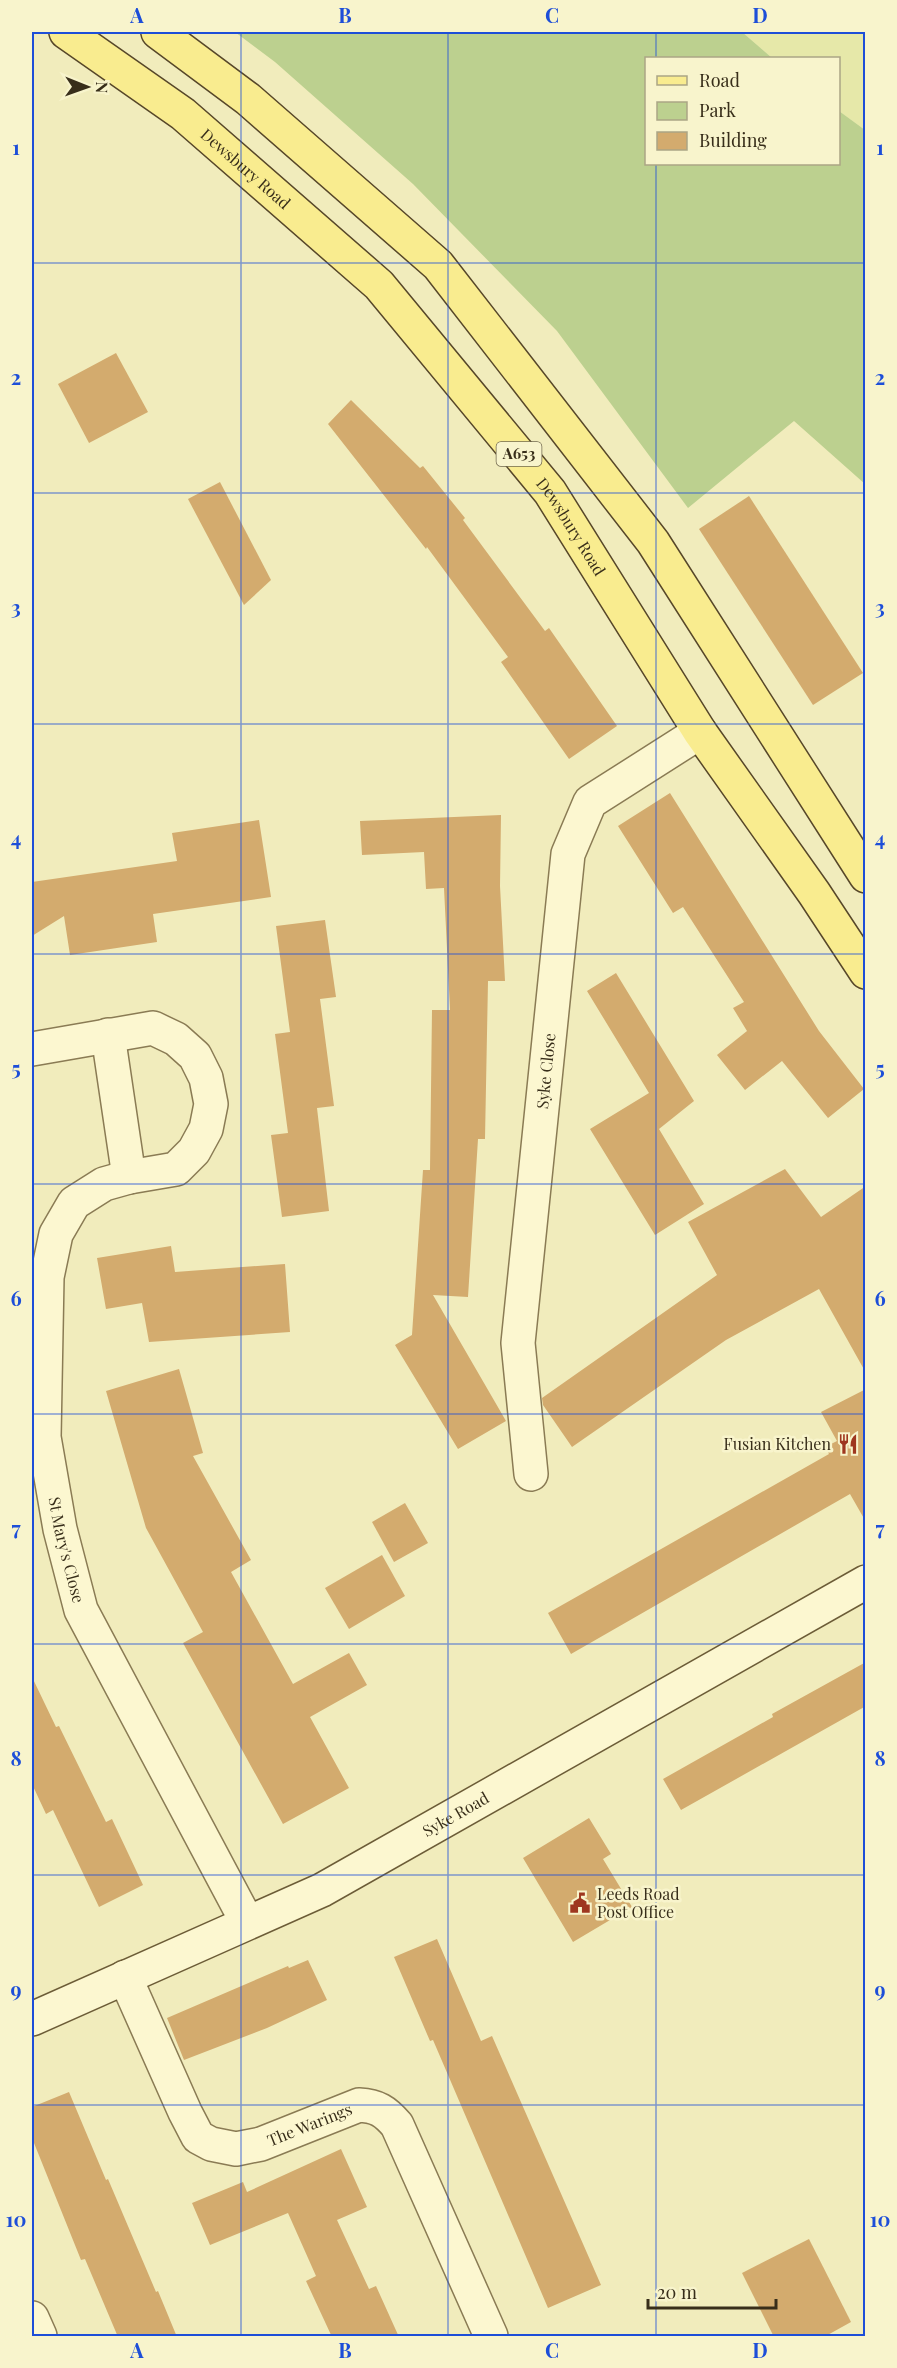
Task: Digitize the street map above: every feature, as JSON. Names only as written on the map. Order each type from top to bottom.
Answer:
[{"type":"main road","name":"Dewsbury Road","points":[[66,32],[183,114],[379,285],[550,492],[700,732],[814,893],[866,972]]},
{"type":"main road","points":[[158,32],[248,99],[438,265],[653,542],[866,876]]},
{"type":"street","name":"Syke Close","points":[[531,1474],[518,1343],[568,854],[590,802],[700,732]]},
{"type":"street","name":"St Mary's Close","points":[[32,1049],[153,1028],[176,1039],[195,1056],[206,1078],[211,1104],[206,1129],[195,1151],[176,1168],[104,1184],[74,1203],[56,1234],[47,1277],[44,1437],[60,1529],[81,1610],[247,1922]]},
{"type":"street","points":[[108,1035],[129,1177]]},
{"type":"street","name":"Syke Road","points":[[32,2019],[322,1890],[866,1582]]},
{"type":"street","name":"The Warings","points":[[125,1977],[185,2112],[198,2137],[211,2144],[236,2150],[261,2144],[358,2105],[375,2106],[387,2113],[397,2125],[491,2337]]},
{"type":"street","points":[[32,2318],[39,2337]]},
{"type":"green space","points":[[235,32],[742,32],[771,57],[645,57],[645,165],[840,165],[840,112],[865,130],[865,484],[794,421],[688,508],[557,331],[413,184],[275,62]]},
{"type":"green space","points":[[742,32],[865,32],[865,130],[840,112],[840,57],[771,57]]},
{"type":"building","points":[[116,353],[148,412],[89,443],[58,384]]},
{"type":"building","points":[[351,400],[420,468],[423,466],[465,518],[463,520],[545,631],[549,628],[617,726],[569,759],[501,662],[508,657],[427,547],[426,549],[328,424]]},
{"type":"building","points":[[220,482],[271,580],[244,605],[188,499]]},
{"type":"building","points":[[749,496],[863,673],[813,705],[699,529]]},
{"type":"building","points":[[670,793],[819,1031],[864,1089],[828,1118],[782,1061],[745,1090],[717,1055],[747,1031],[733,1008],[744,1002],[683,907],[673,913],[618,826]]},
{"type":"building","points":[[501,815],[500,886],[505,981],[488,981],[485,1139],[478,1139],[468,1297],[433,1295],[506,1421],[458,1449],[395,1345],[412,1335],[423,1170],[430,1170],[432,1010],[450,1010],[444,888],[426,889],[424,852],[362,855],[360,821]]},
{"type":"building","points":[[259,820],[271,897],[153,914],[157,942],[70,955],[64,916],[32,936],[32,882],[177,861],[172,833]]},
{"type":"building","points":[[325,920],[336,997],[320,999],[334,1106],[317,1108],[329,1211],[282,1217],[271,1135],[288,1133],[275,1034],[290,1032],[276,926]]},
{"type":"building","points":[[616,973],[694,1101],[659,1129],[704,1204],[655,1235],[590,1129],[649,1093],[587,991]]},
{"type":"building","points":[[785,1169],[821,1217],[866,1186],[866,1373],[819,1289],[726,1340],[572,1447],[543,1405],[542,1398],[717,1275],[688,1222]]},
{"type":"building","points":[[171,1246],[175,1272],[285,1264],[290,1332],[149,1342],[142,1303],[106,1309],[97,1258]]},
{"type":"building","points":[[179,1369],[203,1453],[193,1456],[251,1560],[231,1572],[293,1684],[349,1653],[367,1685],[310,1717],[349,1788],[283,1824],[183,1643],[203,1632],[146,1528],[106,1391]]},
{"type":"building","points":[[866,1389],[866,1522],[850,1494],[571,1654],[548,1613],[829,1454],[825,1447],[837,1441],[821,1412]]},
{"type":"building","points":[[405,1503],[428,1543],[394,1562],[372,1522]]},
{"type":"building","points":[[382,1555],[405,1596],[349,1629],[325,1588]]},
{"type":"building","points":[[866,1662],[866,1706],[681,1810],[663,1779],[773,1717],[772,1714]]},
{"type":"building","points":[[32,1677],[106,1822],[112,1819],[143,1885],[99,1907],[53,1810],[46,1814],[32,1784]]},
{"type":"building","points":[[589,1818],[611,1854],[603,1859],[632,1907],[573,1942],[523,1858]]},
{"type":"building","points":[[437,1939],[481,2041],[492,2036],[601,2285],[548,2308],[433,2040],[430,2041],[394,1957]]},
{"type":"building","points":[[308,1960],[327,2000],[267,2028],[184,2060],[167,2018],[288,1966],[289,1968]]},
{"type":"building","points":[[69,2092],[177,2337],[118,2337],[85,2259],[81,2260],[32,2138],[32,2107]]},
{"type":"building","points":[[341,2149],[367,2207],[337,2220],[369,2289],[376,2286],[399,2337],[332,2337],[306,2281],[316,2276],[288,2213],[210,2245],[192,2203],[243,2182],[247,2192]]},
{"type":"building","points":[[809,2239],[851,2322],[824,2337],[774,2337],[742,2273]]},
{"type":"place","name":"Fusian Kitchen","points":[[848,1444]]},
{"type":"place","name":"Leeds Road Post Office","points":[[580,1903]]}]
